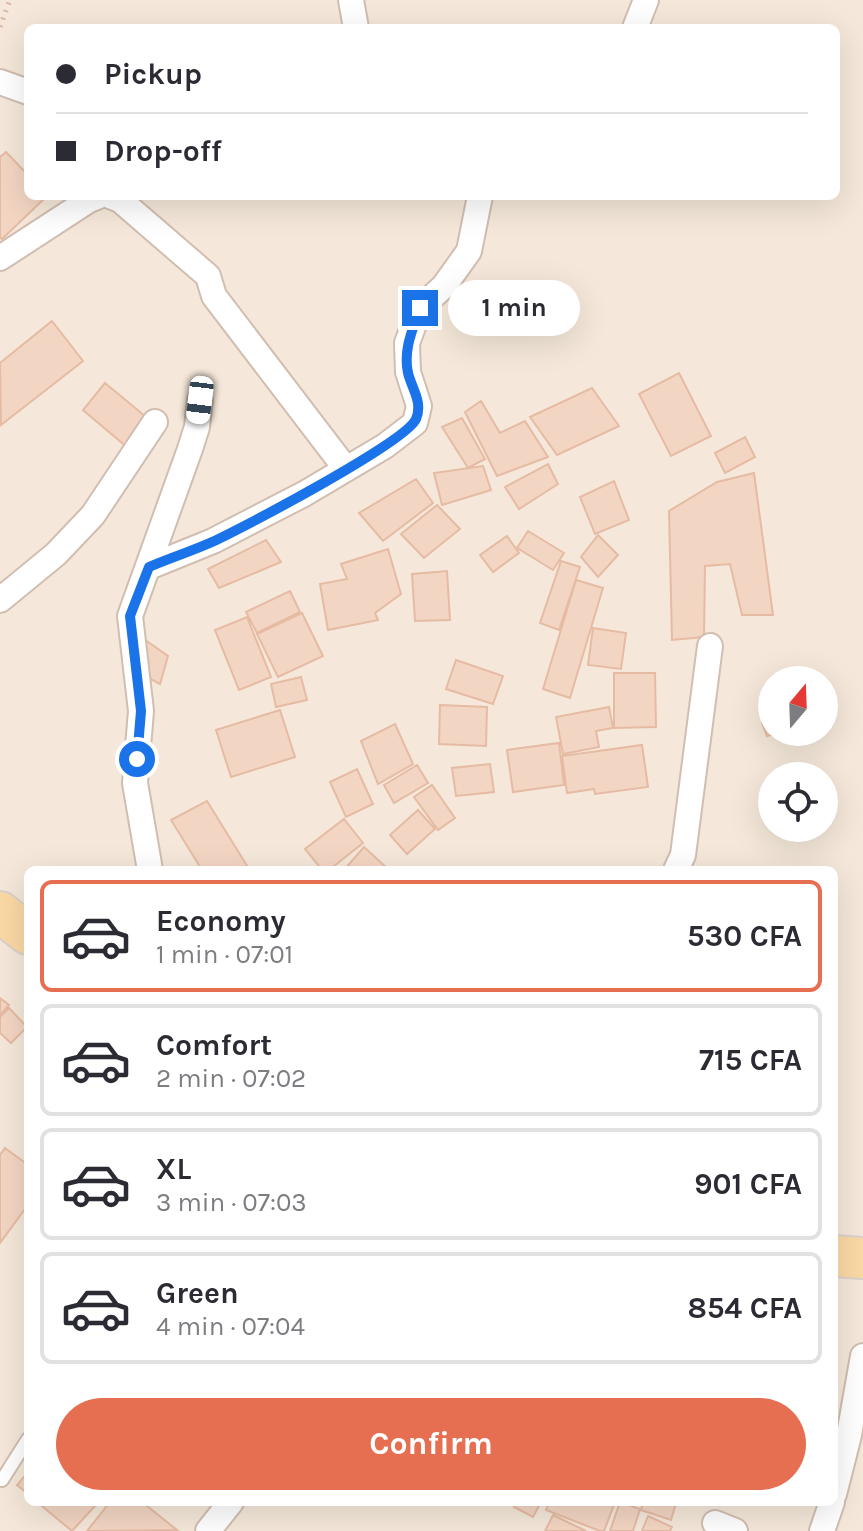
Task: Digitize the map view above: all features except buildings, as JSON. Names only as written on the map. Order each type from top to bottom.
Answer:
[{"type":"main road","points":[[0,912],[24,931]]},
{"type":"main road","points":[[838,1256],[863,1258]]},
{"type":"street","points":[[351,0],[355,24]]},
{"type":"street","points":[[637,24],[646,0]]},
{"type":"street","points":[[0,82],[24,91]]},
{"type":"street","points":[[0,258],[89,200]]},
{"type":"street","points":[[120,200],[208,276],[214,296],[346,469]]},
{"type":"street","points":[[149,567],[213,541],[346,469],[385,446],[415,423],[419,406],[408,372],[407,343],[420,308],[444,286],[469,251],[479,200]]},
{"type":"street","points":[[149,866],[135,783],[141,711],[130,616],[197,427],[200,400]]},
{"type":"street","points":[[0,600],[56,554],[93,515],[155,422]]},
{"type":"street","points":[[678,866],[688,825],[710,646]]},
{"type":"street","points":[[838,1478],[863,1356]]},
{"type":"street","points":[[208,1531],[228,1506]]},
{"type":"street","points":[[822,1531],[831,1506]]},
{"type":"lane","points":[[2,1480],[24,1445]]},
{"type":"path","points":[[0,27],[10,0]]},
{"type":"shaded area","points":[[0,0],[863,0],[863,1531],[0,1531]]},
{"type":"route","points":[[137,759],[141,711],[130,616],[149,567],[213,541],[304,494],[385,446],[415,423],[419,406],[408,372],[407,343],[420,308]]}]
